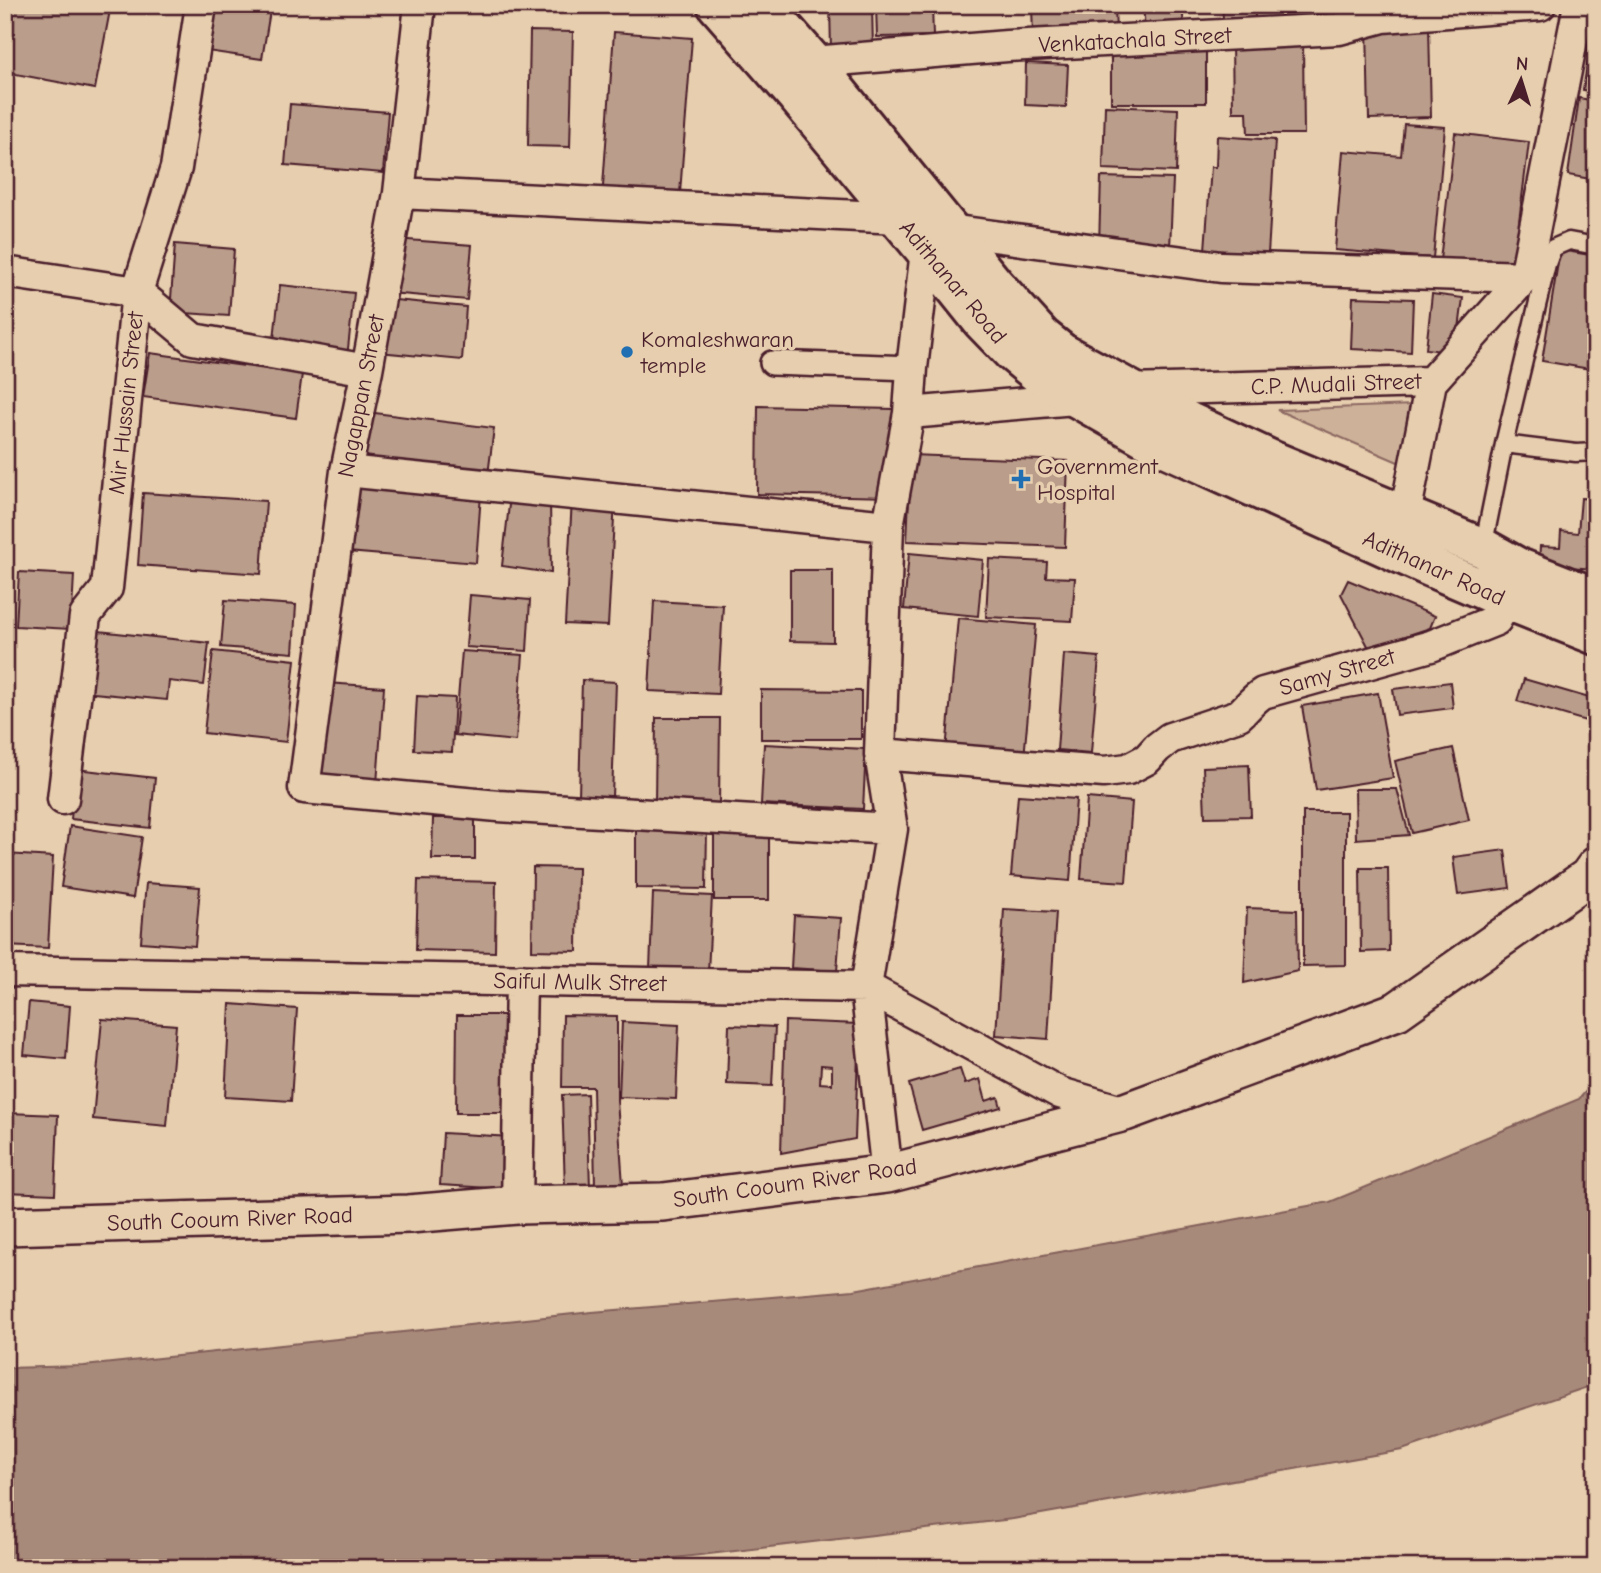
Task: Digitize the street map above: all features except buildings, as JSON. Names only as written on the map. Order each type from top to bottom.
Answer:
[{"type":"main road","name":"Adithanar Road","points":[[717,5],[899,218],[938,241],[1010,302],[1042,337],[1062,353],[1189,422],[1271,460],[1483,548],[1519,568],[1596,598]]},
{"type":"main road","name":"Adithanar Road","points":[[763,5],[813,62],[938,241],[982,321],[1037,373],[1152,442],[1507,600],[1596,635]]},
{"type":"street","name":"Mir Hussain Street","points":[[63,799],[85,616],[107,588],[137,292],[176,168],[201,5]]},
{"type":"street","name":"Nagappan Street","points":[[420,5],[399,193],[346,471],[304,788],[498,806],[892,829]]},
{"type":"street","name":"Venkatachala Street","points":[[813,62],[1007,46],[1339,29],[1383,17],[1540,5]]},
{"type":"street","points":[[887,1174],[866,988],[892,829],[880,754],[888,526],[909,413],[912,368],[938,241],[1221,267],[1525,277],[1579,5]]},
{"type":"street","points":[[399,193],[899,218]]},
{"type":"street","points":[[5,272],[137,292],[192,340],[367,370]]},
{"type":"street","name":"C.P. Mudali Street","points":[[909,413],[1079,399],[1129,390],[1431,382],[1525,277]]},
{"type":"street","points":[[772,363],[912,368]]},
{"type":"street","points":[[1405,515],[1431,382]]},
{"type":"street","points":[[346,471],[888,526]]},
{"type":"street","name":"Samy Street","points":[[880,754],[1104,772],[1128,769],[1147,759],[1170,738],[1239,715],[1263,692],[1431,646],[1496,620],[1507,600]]},
{"type":"street","name":"South Cooum River Road","points":[[5,1226],[409,1214],[517,1205],[663,1202],[887,1174],[1125,1112],[1397,1011],[1588,877],[1596,866]]},
{"type":"street","name":"Saiful Mulk Street","points":[[5,971],[866,988],[1060,1093],[1125,1112]]},
{"type":"street","points":[[517,1205],[521,980]]},
{"type":"lane","points":[[1483,548],[1504,443],[1547,264],[1553,248],[1569,241],[1596,246]]},
{"type":"lane","points":[[1504,443],[1576,453],[1596,452]]},
{"type":"shaded area","points":[[1414,405],[1405,465],[1277,410]]},
{"type":"shaded area","points":[[1596,1080],[1596,1384],[1402,1450],[1013,1519],[587,1568],[5,1568],[5,1368],[84,1366],[592,1312],[854,1290],[1330,1202],[1579,1099]]},
{"type":"place","name":"Komaleshwaran temple","points":[[627,352]]},
{"type":"place","name":"Government Hospital","points":[[1021,479]]}]
